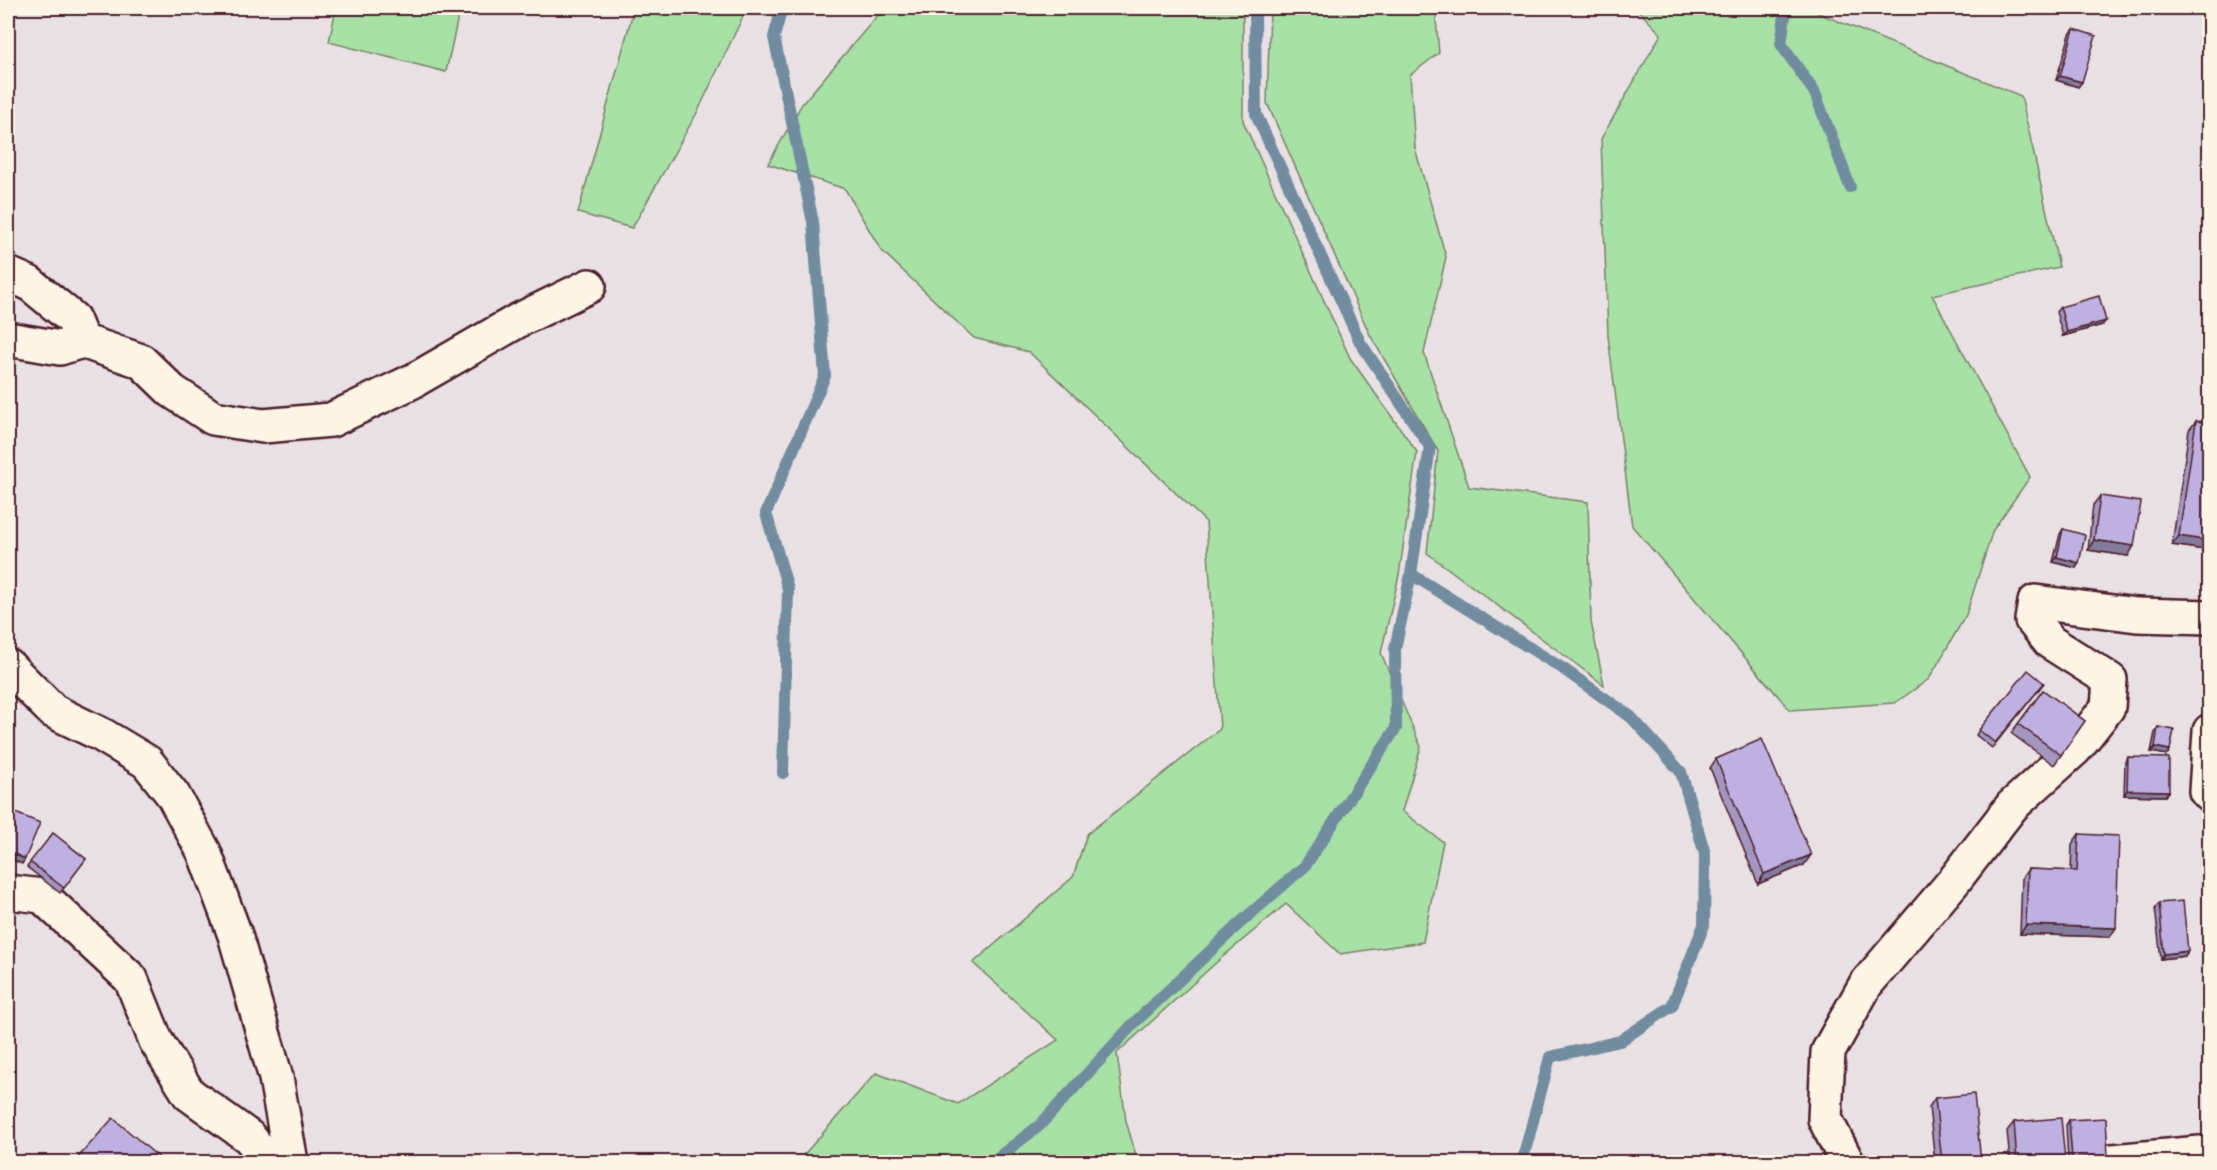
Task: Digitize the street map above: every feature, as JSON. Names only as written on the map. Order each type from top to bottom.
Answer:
[{"type":"street","points":[[8,273],[29,283],[73,319],[82,341]]},
{"type":"street","points":[[8,339],[60,348],[82,341],[141,361],[172,391],[213,418],[263,426],[331,420],[413,381],[519,320],[589,286]]},
{"type":"street","points":[[1846,1162],[1825,1119],[1828,1052],[1866,984],[1954,881],[2012,806],[2075,749],[2108,707],[2110,680],[2050,642],[2032,620],[2035,602],[2137,615],[2210,617]]},
{"type":"street","points":[[8,666],[53,711],[102,735],[147,762],[173,795],[204,852],[235,935],[276,1078],[291,1162]]},
{"type":"street","points":[[2210,731],[2206,791],[2210,795]]},
{"type":"street","points":[[8,892],[42,896],[131,979],[156,1041],[189,1094],[249,1137],[269,1162]]},
{"type":"street","points":[[2102,1162],[2200,1153],[2210,1156]]},
{"type":"green space","points":[[336,8],[460,8],[446,72],[329,42]]},
{"type":"green space","points":[[634,8],[747,8],[698,111],[632,228],[578,213]]},
{"type":"green space","points":[[884,8],[1243,8],[1243,121],[1350,358],[1417,452],[1399,575],[1381,653],[1421,747],[1402,811],[1443,842],[1423,942],[1340,954],[1286,904],[1219,960],[1117,1053],[1126,1121],[1138,1162],[803,1162],[800,1159],[876,1073],[958,1104],[1058,1040],[973,963],[1073,877],[1087,834],[1220,729],[1206,522],[1029,352],[974,338],[881,250],[845,189],[768,164],[802,104]]},
{"type":"green space","points":[[1270,8],[1435,8],[1439,53],[1410,75],[1415,148],[1446,257],[1424,353],[1469,487],[1588,502],[1591,622],[1604,685],[1427,553],[1438,451],[1370,335],[1267,103]]},
{"type":"green space","points":[[1636,8],[1806,8],[2021,96],[2059,267],[1932,295],[2030,477],[1993,530],[1966,615],[1929,679],[1895,703],[1790,710],[1632,526],[1608,336],[1601,139],[1661,34]]},
{"type":"building","points":[[2074,29],[2096,36],[2082,82],[2060,76]]},
{"type":"building","points":[[2099,296],[2106,321],[2067,332],[2060,307]]},
{"type":"building","points":[[2196,421],[2210,423],[2210,541],[2179,536]]},
{"type":"building","points":[[2100,496],[2141,502],[2134,546],[2094,540]]},
{"type":"building","points":[[2063,529],[2085,535],[2079,563],[2057,557]]},
{"type":"building","points":[[2028,670],[2044,683],[1995,743],[1979,730]]},
{"type":"building","points":[[2043,690],[2085,721],[2061,755],[2018,724]]},
{"type":"building","points":[[2158,727],[2174,730],[2170,750],[2155,747]]},
{"type":"building","points":[[1762,739],[1811,855],[1764,874],[1716,759]]},
{"type":"building","points":[[2128,757],[2169,758],[2169,791],[2127,790]]},
{"type":"building","points":[[8,810],[40,823],[25,859],[8,851]]},
{"type":"building","points":[[53,833],[86,859],[64,888],[30,862]]},
{"type":"building","points":[[2079,834],[2119,836],[2116,928],[2026,925],[2028,869],[2077,871]]},
{"type":"building","points":[[2183,901],[2188,951],[2164,954],[2159,903]]},
{"type":"building","points":[[1974,1094],[1981,1162],[1942,1162],[1935,1098]]},
{"type":"building","points":[[113,1118],[164,1162],[74,1162]]},
{"type":"building","points":[[2061,1118],[2065,1161],[2017,1162],[2014,1122]]},
{"type":"building","points":[[2106,1118],[2108,1156],[2072,1158],[2069,1120]]},
{"type":"waterway","points":[[782,8],[774,37],[813,222],[825,376],[766,513],[788,589],[783,773]]},
{"type":"waterway","points":[[992,1162],[1039,1126],[1134,1023],[1241,922],[1305,866],[1396,728],[1395,649],[1411,574],[1430,447],[1360,342],[1256,114],[1255,8]]},
{"type":"waterway","points":[[1786,8],[1781,44],[1815,93],[1850,187]]},
{"type":"waterway","points":[[1411,574],[1562,668],[1631,717],[1681,772],[1705,854],[1704,925],[1672,1006],[1620,1041],[1550,1057],[1522,1162]]}]
